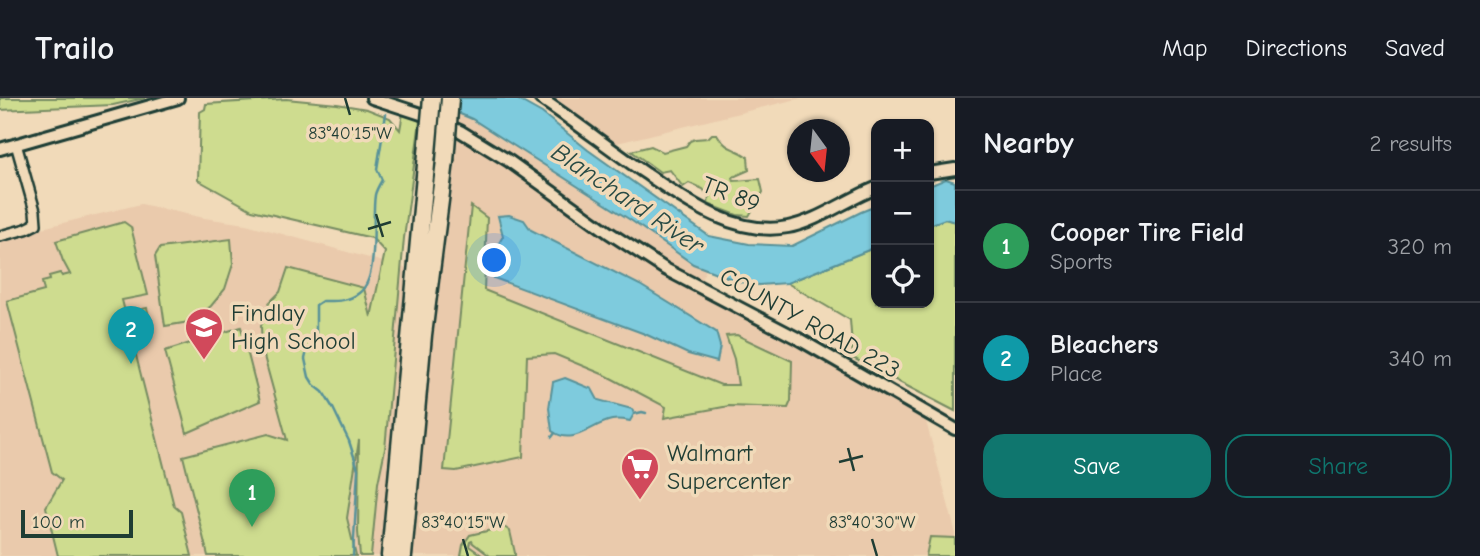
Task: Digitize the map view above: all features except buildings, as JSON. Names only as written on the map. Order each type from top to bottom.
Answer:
[{"type":"highway","points":[[390,556],[432,98]]},
{"type":"highway","points":[[405,556],[406,516],[423,335],[445,161],[450,98]]},
{"type":"highway","points":[[384,556],[389,509],[398,473]]},
{"type":"street","points":[[0,149],[178,98]]},
{"type":"street","name":"COUNTY ROAD 223","points":[[372,98],[421,114],[460,131],[509,161],[665,269],[797,338],[955,429]]},
{"type":"street","name":"TR 89","points":[[542,99],[675,193],[731,221],[776,229],[798,225],[871,190]]},
{"type":"street","points":[[0,236],[36,224],[35,211],[16,144]]},
{"type":"street","points":[[934,172],[955,169]]},
{"type":"shaded area","points":[[432,98],[467,98],[713,255],[698,286],[923,410],[955,530],[955,556],[0,556],[0,234],[36,224],[38,229],[141,204],[246,224],[416,271]]},
{"type":"shaded area","points":[[533,98],[801,98],[605,146]]},
{"type":"green space","points":[[0,98],[145,98],[113,105],[0,110]]},
{"type":"green space","points":[[286,99],[367,109],[390,118],[400,130],[403,113],[420,121],[404,238],[385,449],[378,483],[371,556],[360,556],[359,440],[347,518],[356,556],[208,556],[183,456],[268,434],[287,440],[262,349],[261,326],[269,303],[280,292],[288,268],[364,288],[371,317],[385,252],[372,238],[252,210],[198,180],[200,112],[205,109],[206,104]]},
{"type":"green space","points":[[717,134],[728,146],[748,157],[749,170],[733,177],[734,181],[760,179],[763,192],[749,216],[737,215],[708,204],[709,197],[703,189],[689,183],[683,187],[670,170],[660,172],[631,151],[651,146],[663,152],[686,146],[695,139],[708,138]]},
{"type":"green space","points":[[471,206],[487,218],[484,290],[721,385],[738,385],[734,359],[726,336],[737,335],[792,361],[791,401],[788,408],[729,406],[664,418],[666,407],[607,376],[554,354],[527,356],[523,457],[456,471],[444,470]]},
{"type":"green space","points":[[945,219],[955,222],[955,411],[853,358],[850,320],[787,283],[871,249],[871,308],[934,308],[934,223]]},
{"type":"green space","points":[[124,222],[131,227],[148,295],[122,300],[174,506],[181,512],[192,556],[58,556],[46,507],[62,480],[52,472],[7,301],[44,291],[42,282],[50,280],[49,276],[70,274],[56,241]]},
{"type":"green space","points":[[231,239],[233,264],[225,289],[211,306],[189,322],[165,326],[155,256],[160,248]]},
{"type":"green space","points":[[147,308],[153,331],[144,333],[138,310]]},
{"type":"green space","points":[[135,311],[141,334],[132,336],[127,313]]},
{"type":"green space","points":[[241,327],[260,401],[187,433],[165,351]]},
{"type":"green space","points":[[504,527],[510,531],[515,556],[490,556],[472,541],[469,546],[483,556],[461,556],[463,545],[470,535]]},
{"type":"green space","points":[[930,537],[955,538],[955,556],[926,556]]},
{"type":"water","name":"Blanchard River","points":[[422,98],[515,98],[542,113],[588,150],[709,236],[749,244],[792,246],[871,208],[871,249],[787,283],[759,285],[740,282],[693,264],[632,221],[472,119]]},
{"type":"water","points":[[946,179],[955,182],[955,222],[945,219],[934,223],[934,184]]},
{"type":"water","points":[[509,215],[524,220],[531,230],[640,285],[716,332],[720,346],[717,362],[688,354],[645,334],[494,278],[494,252],[503,236],[498,216]]},
{"type":"water","points":[[565,378],[592,389],[598,400],[632,409],[634,414],[630,421],[604,422],[575,436],[567,437],[552,431],[549,408],[553,382]]},
{"type":"waterway","points":[[353,556],[358,469],[349,441],[333,408],[309,377],[305,359],[316,335],[316,305],[322,301],[355,296],[366,285],[370,275],[375,195],[382,180],[377,169],[386,114]]},
{"type":"waterway","points":[[634,414],[646,413]]},
{"type":"waterway","points":[[552,437],[555,433]]},
{"type":"place","name":"Findlay High School","points":[[204,361]]},
{"type":"place","name":"Bleachers","points":[[131,364]]},
{"type":"place","name":"Walmart Supercenter","points":[[640,501]]},
{"type":"place","name":"Cooper Tire Field","points":[[252,527]]}]
